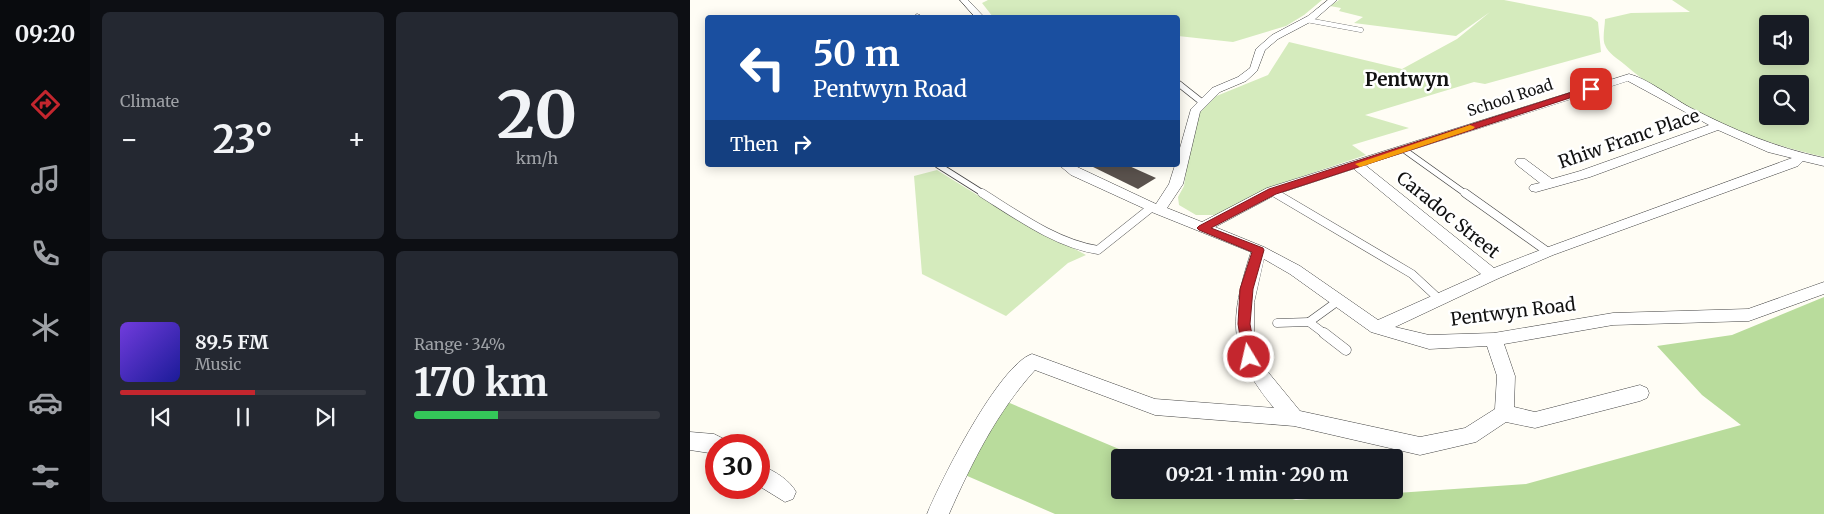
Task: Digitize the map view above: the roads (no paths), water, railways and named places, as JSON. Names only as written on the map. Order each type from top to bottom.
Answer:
[{"type":"street","points":[[964,0],[978,15]]},
{"type":"street","points":[[1155,208],[1176,184],[1195,111],[1216,90],[1242,79],[1254,69],[1260,49],[1275,37],[1307,20],[1334,1]]},
{"type":"street","name":"School Road","points":[[1202,228],[1272,191],[1629,76],[1665,98],[1718,126],[1773,149],[1824,162]]},
{"type":"street","name":"Rhiw Franc Place","points":[[1536,188],[1586,174],[1718,126]]},
{"type":"street","points":[[1377,328],[1492,275],[1548,252],[1794,163],[1801,156]]},
{"type":"street","name":"Rhiw Franc Place","points":[[1521,162],[1550,184]]},
{"type":"street","name":"Caradoc Street","points":[[1357,165],[1492,275]]},
{"type":"street","name":"Pentwyn Road","points":[[1068,167],[1155,208],[1259,250],[1295,270],[1377,328],[1429,342],[1494,339],[1613,319],[1748,315],[1813,293],[1824,287]]},
{"type":"street","points":[[1259,250],[1246,289],[1244,324],[1249,357],[1266,385],[1294,418]]},
{"type":"street","points":[[1494,339],[1506,376],[1504,413]]},
{"type":"street","points":[[938,514],[956,474],[995,403],[1032,361],[1155,407],[1294,418],[1420,446],[1469,436],[1504,413],[1535,420],[1640,393]]},
{"type":"street","points":[[690,441],[705,442]]},
{"type":"street","points":[[770,482],[785,492]]},
{"type":"lane","points":[[1307,20],[1361,30]]},
{"type":"lane","points":[[1180,85],[1203,103]]},
{"type":"lane","points":[[1403,149],[1548,252]]},
{"type":"lane","points":[[941,167],[1013,212],[1057,236],[1089,249],[1098,250],[1105,246],[1155,208]]},
{"type":"lane","points":[[1272,191],[1404,269],[1439,299]]},
{"type":"lane","points":[[1277,323],[1309,322],[1338,301]]},
{"type":"lane","points":[[1309,322],[1346,350]]},
{"type":"district","name":"Pentwyn","points":[[1407,79]]}]
